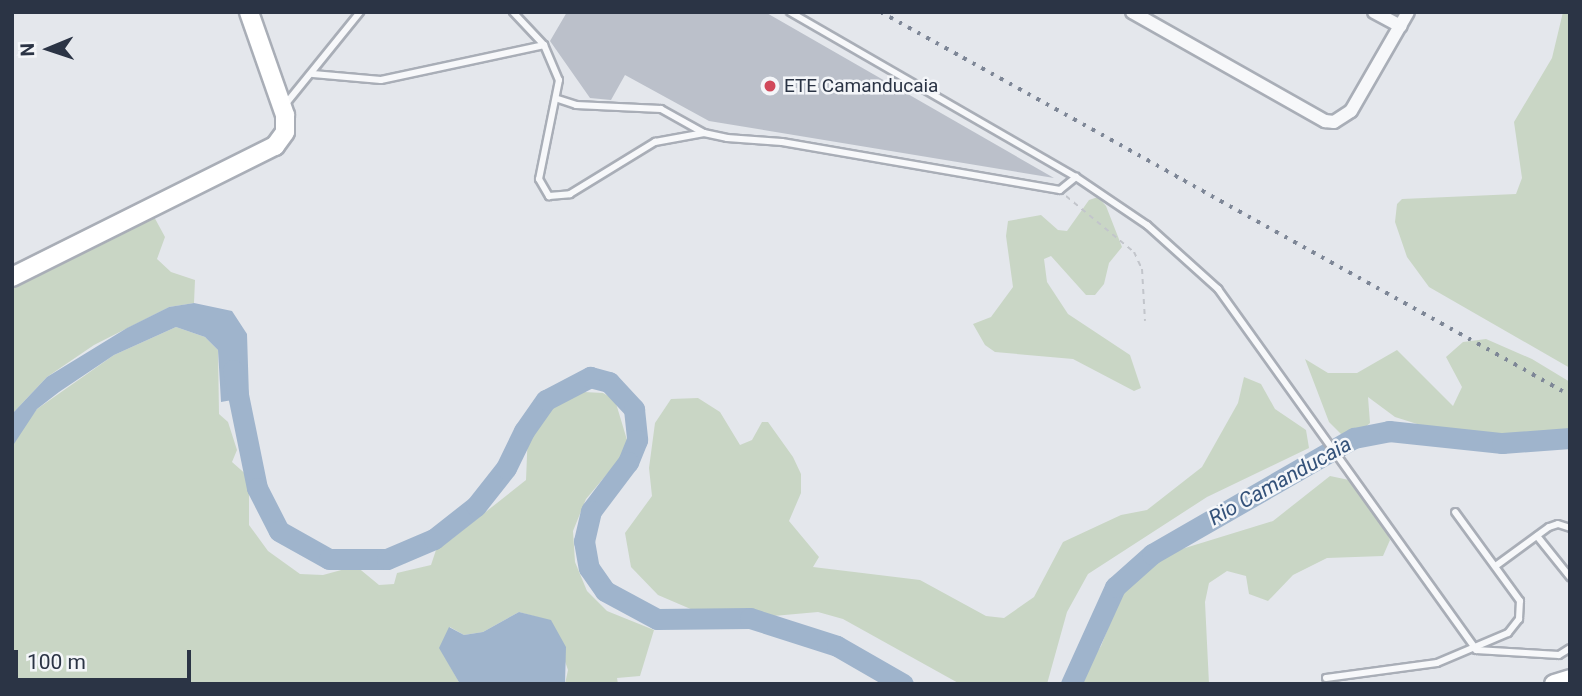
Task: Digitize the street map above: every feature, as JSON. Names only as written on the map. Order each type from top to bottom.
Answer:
[{"type":"street","points":[[12,277],[265,153],[285,132],[283,108],[248,12]]},
{"type":"street","points":[[1132,12],[1325,121],[1334,122],[1352,111],[1408,12]]},
{"type":"street","points":[[1374,12],[1400,26]]},
{"type":"lane","points":[[283,108],[313,74],[360,12]]},
{"type":"lane","points":[[513,12],[544,46],[554,62],[558,99],[539,178],[549,196],[570,194],[655,142],[704,133],[782,142],[1060,190],[1076,177]]},
{"type":"lane","points":[[790,12],[1076,177],[1147,225],[1218,289],[1476,650]]},
{"type":"lane","points":[[313,74],[381,80],[544,46]]},
{"type":"lane","points":[[558,99],[576,105],[661,109],[704,133]]},
{"type":"lane","points":[[1326,678],[1437,663],[1476,650],[1508,634],[1519,620],[1520,601],[1497,565],[1455,512]]},
{"type":"lane","points":[[1497,565],[1558,524],[1570,528]]},
{"type":"lane","points":[[1537,536],[1570,577]]},
{"type":"lane","points":[[1476,650],[1548,655],[1570,648]]},
{"type":"path","points":[[1060,190],[1134,251],[1142,269],[1145,321]]},
{"type":"green space","points":[[1563,12],[1570,12],[1570,368],[1429,287],[1407,257],[1395,222],[1397,204],[1402,199],[1516,194],[1522,178],[1514,122],[1552,58]]},
{"type":"green space","points":[[1098,197],[1106,206],[1122,247],[1109,263],[1104,284],[1095,295],[1086,295],[1051,256],[1044,259],[1047,282],[1068,314],[1130,355],[1141,388],[1134,391],[1073,359],[995,352],[985,345],[973,324],[991,317],[1013,287],[1006,236],[1008,221],[1041,215],[1058,230],[1067,231],[1089,200]]},
{"type":"green space","points":[[152,213],[165,237],[157,259],[171,272],[195,280],[194,303],[169,307],[94,345],[47,377],[12,414],[12,282]]},
{"type":"green space","points":[[176,327],[205,337],[218,350],[219,414],[228,422],[237,450],[232,462],[249,477],[249,525],[268,551],[300,574],[323,575],[356,566],[379,585],[394,584],[397,573],[431,565],[438,544],[449,541],[526,480],[528,431],[540,416],[559,400],[584,392],[603,393],[615,400],[627,440],[623,455],[586,499],[573,531],[575,562],[587,591],[607,611],[654,630],[640,676],[617,678],[618,684],[565,684],[568,670],[551,621],[519,612],[483,632],[464,635],[450,627],[440,648],[460,684],[12,684],[12,447],[20,431],[37,409],[114,355]]},
{"type":"green space","points":[[1486,339],[1532,359],[1570,382],[1570,443],[1551,430],[1536,437],[1433,429],[1395,417],[1368,397],[1370,423],[1357,435],[1345,438],[1329,422],[1305,359],[1328,373],[1357,373],[1397,350],[1453,406],[1462,387],[1446,357],[1463,342]]},
{"type":"green space","points":[[1244,377],[1261,384],[1275,409],[1306,430],[1309,448],[1207,497],[1088,574],[1067,612],[1047,684],[960,684],[843,619],[818,612],[752,618],[693,610],[658,595],[631,567],[625,533],[652,496],[649,468],[655,423],[671,399],[698,398],[720,412],[740,445],[752,440],[762,422],[768,422],[793,457],[801,474],[801,493],[789,521],[819,557],[813,567],[920,580],[986,616],[1004,618],[1034,597],[1063,542],[1121,515],[1147,510],[1202,467],[1238,403]]},
{"type":"green space","points":[[1330,476],[1349,480],[1383,524],[1390,540],[1383,556],[1327,558],[1293,575],[1268,601],[1249,594],[1246,576],[1227,571],[1209,583],[1205,602],[1209,684],[1076,684],[1101,646],[1121,595],[1159,556],[1273,521]]},
{"type":"water","points":[[194,303],[232,311],[247,334],[249,397],[221,402],[218,350],[205,337],[176,327],[114,355],[59,392],[37,409],[12,447],[12,414],[47,377],[127,328],[169,307]]},
{"type":"water","points":[[519,612],[551,620],[566,647],[565,684],[460,684],[439,648],[449,627],[464,635],[483,632]]},
{"type":"building","name":"ETE Camanducaia","points":[[567,12],[765,12],[1054,178],[709,121],[625,75],[611,100],[590,98],[550,41]]},
{"type":"waterway","name":"Rio Camanducaia","points":[[233,370],[257,488],[279,531],[329,559],[387,559],[434,539],[476,506],[506,468],[524,431],[546,400],[590,377],[609,382],[634,409],[637,440],[628,462],[591,511],[584,541],[589,568],[605,591],[657,619],[750,618],[837,646],[903,684]]},
{"type":"waterway","name":"Rio Camanducaia","points":[[1071,684],[1115,587],[1152,554],[1354,438],[1389,431],[1502,443],[1570,438]]},
{"type":"railway","points":[[881,12],[1570,395]]},
{"type":"place","name":"ETE Camanducaia","points":[[770,86]]}]
